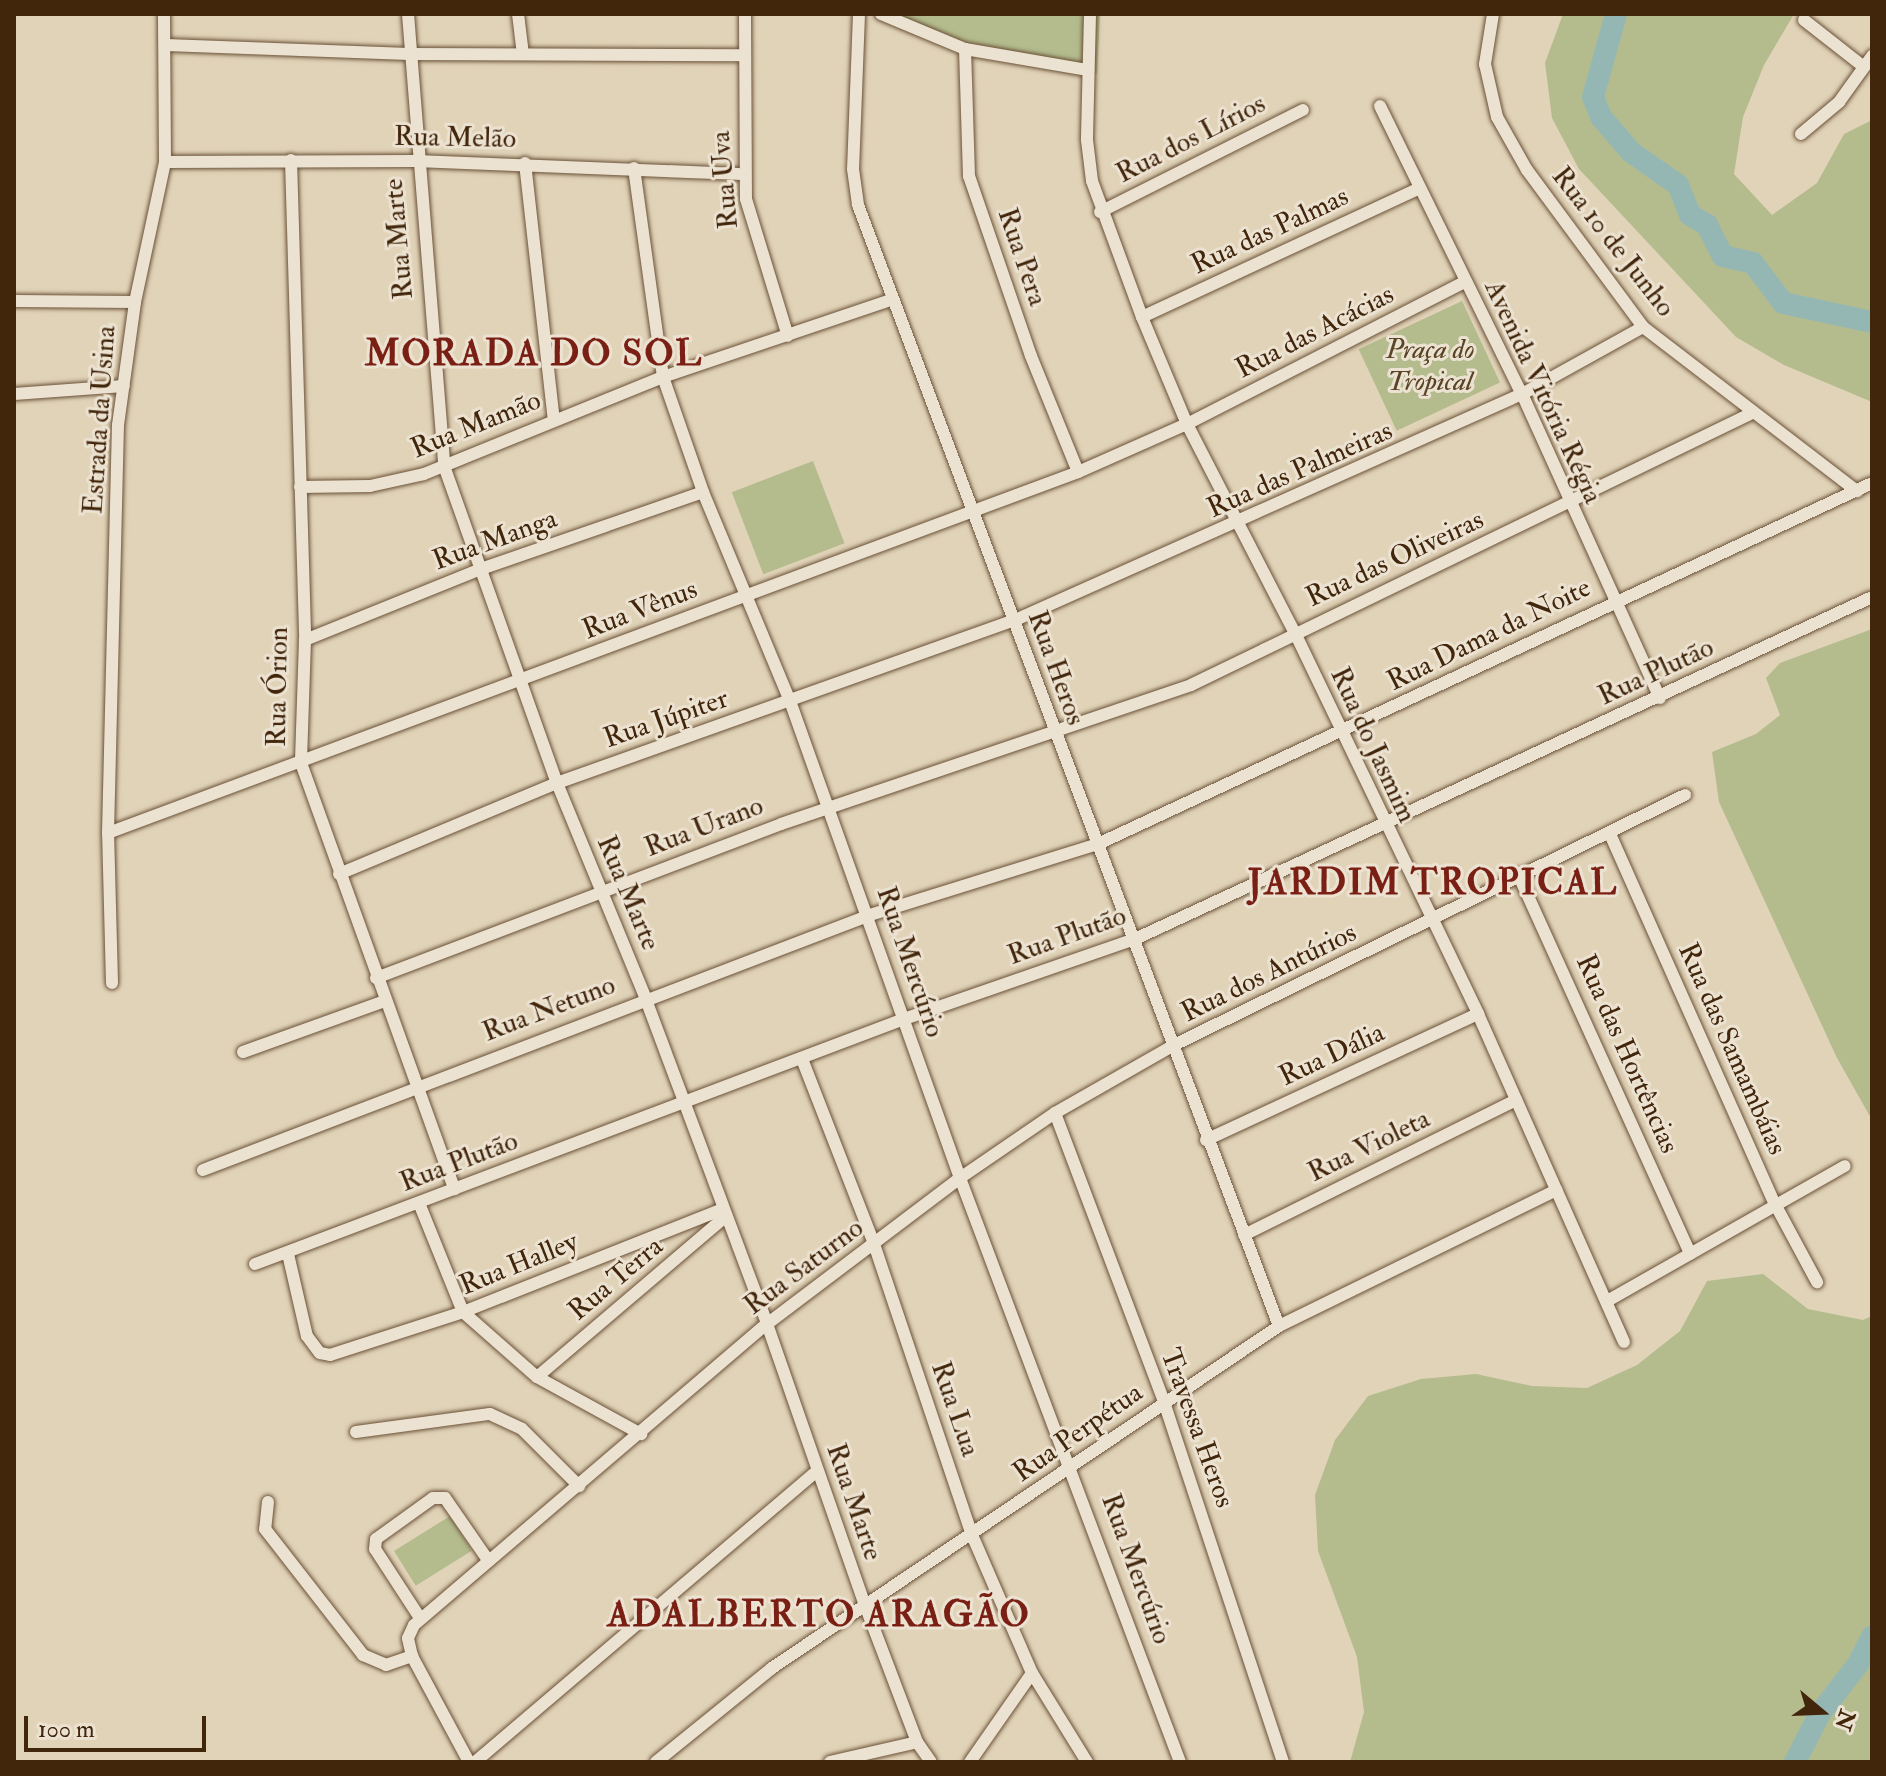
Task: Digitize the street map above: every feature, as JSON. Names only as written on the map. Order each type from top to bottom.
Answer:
[{"type":"street","name":"Estrada da Usina","points":[[112,983],[108,833],[118,425],[135,302],[165,162],[164,14]]},
{"type":"street","name":"Rua Marte","points":[[408,14],[416,161],[444,466],[478,570],[523,681],[557,783],[645,997],[767,1324],[865,1605],[917,1742],[931,1762]]},
{"type":"street","points":[[518,14],[523,52]]},
{"type":"street","name":"Rua Uva","points":[[745,14],[743,174],[754,238],[788,336]]},
{"type":"street","name":"Rua Heros","points":[[859,14],[853,169],[858,205],[891,300],[1135,939],[1206,1140],[1279,1326]]},
{"type":"street","points":[[881,14],[965,49],[1088,70]]},
{"type":"street","name":"Rua do Jasmim","points":[[1090,14],[1087,140],[1100,212],[1142,317],[1187,424],[1237,526],[1295,633],[1383,824],[1478,1014],[1609,1300],[1624,1342]]},
{"type":"street","name":"Rua 10 de Junho","points":[[1493,14],[1485,64],[1497,117],[1527,170],[1643,327],[1750,414],[1857,491]]},
{"type":"street","points":[[1804,20],[1864,67]]},
{"type":"street","points":[[166,45],[409,54],[744,55]]},
{"type":"street","name":"Rua Pera","points":[[965,49],[969,176],[1031,356],[1078,472]]},
{"type":"street","points":[[1801,134],[1839,102],[1872,56]]},
{"type":"street","name":"Avenida Vitória Régia","points":[[1380,106],[1418,189],[1522,394],[1568,504],[1660,698]]},
{"type":"street","name":"Rua dos Lírios","points":[[1100,212],[1303,110]]},
{"type":"street","name":"Rua Órion","points":[[291,160],[305,640],[301,763],[454,1189]]},
{"type":"street","name":"Rua Melão","points":[[165,162],[525,163],[743,174]]},
{"type":"street","points":[[525,163],[554,420]]},
{"type":"street","name":"Rua Mercúrio","points":[[634,168],[663,377],[703,492],[748,593],[870,915],[960,1178],[1074,1468],[1180,1762]]},
{"type":"street","name":"Rua das Palmas","points":[[1142,317],[1418,189]]},
{"type":"street","name":"Rua das Acácias","points":[[1187,424],[1465,282]]},
{"type":"street","name":"Rua Mamão","points":[[300,487],[370,486],[444,466],[663,377],[891,300]]},
{"type":"street","points":[[14,301],[135,302]]},
{"type":"street","name":"Rua das Palmeiras","points":[[1013,621],[1237,526],[1522,394],[1643,327]]},
{"type":"street","points":[[14,394],[124,386]]},
{"type":"street","name":"Rua das Oliveiras","points":[[1055,734],[1191,685],[1750,414]]},
{"type":"street","name":"Rua Vênus","points":[[108,833],[1078,472],[1187,424]]},
{"type":"street","points":[[1857,491],[1872,483]]},
{"type":"street","name":"Rua Dama da Noite","points":[[1098,844],[1340,733],[1616,600],[1857,491]]},
{"type":"street","name":"Rua Manga","points":[[305,640],[478,570],[703,492]]},
{"type":"street","name":"Rua Plutão","points":[[255,1264],[904,1019],[1135,939],[1872,597]]},
{"type":"street","name":"Rua Júpiter","points":[[339,874],[557,783],[1013,621]]},
{"type":"street","name":"Rua Urano","points":[[376,978],[828,808],[1055,734]]},
{"type":"street","name":"Rua dos Antúrios","points":[[1174,1045],[1433,920],[1518,874],[1610,834],[1685,795]]},
{"type":"street","name":"Rua das Samambáias","points":[[1610,834],[1775,1204],[1817,1282]]},
{"type":"street","name":"Rua Netuno","points":[[203,1170],[645,997],[870,915],[1098,844]]},
{"type":"street","name":"Rua das Hortências","points":[[1518,874],[1690,1254]]},
{"type":"street","points":[[243,1052],[385,1001]]},
{"type":"street","name":"Rua Dália","points":[[1206,1140],[1478,1014]]},
{"type":"street","name":"Rua Saturno","points":[[412,1656],[408,1638],[420,1618],[641,1434],[767,1324],[960,1178],[1055,1113],[1174,1045]]},
{"type":"street","name":"Rua Lua","points":[[802,1059],[874,1244],[972,1535],[1032,1673],[1087,1762]]},
{"type":"street","name":"Rua Violeta","points":[[1244,1235],[1516,1100]]},
{"type":"street","name":"Travessa Heros","points":[[1055,1113],[1164,1402],[1283,1762]]},
{"type":"street","points":[[1609,1300],[1845,1166]]},
{"type":"street","name":"Rua Perpétua","points":[[656,1762],[772,1668],[1074,1468],[1164,1402],[1279,1326],[1556,1190]]},
{"type":"street","points":[[419,1203],[463,1312],[537,1377],[641,1434]]},
{"type":"street","name":"Rua Halley","points":[[288,1254],[307,1336],[320,1353],[330,1355],[463,1312],[724,1213]]},
{"type":"street","name":"Rua Terra","points":[[537,1377],[724,1213]]},
{"type":"street","points":[[356,1432],[490,1414],[522,1429],[579,1486]]},
{"type":"street","points":[[268,1502],[265,1529],[363,1655],[386,1665],[412,1656],[472,1762],[817,1471]]},
{"type":"street","points":[[420,1618],[375,1549],[376,1539],[433,1498],[445,1498],[488,1560]]},
{"type":"street","points":[[970,1762],[1032,1673]]},
{"type":"street","points":[[830,1762],[917,1742]]},
{"type":"green space","points":[[896,14],[1100,14],[1097,74],[977,48]]},
{"type":"green space","points":[[1563,14],[1794,14],[1764,65],[1743,117],[1734,174],[1772,215],[1817,183],[1844,134],[1872,120],[1872,402],[1784,365],[1736,337],[1579,169],[1552,118],[1545,63]]},
{"type":"green space","name":"Praça do Tropical","points":[[1462,301],[1500,383],[1397,431],[1359,349]]},
{"type":"green space","points":[[813,461],[845,543],[763,574],[732,492]]},
{"type":"green space","points":[[1872,629],[1872,1120],[1837,1058],[1719,802],[1712,752],[1756,734],[1780,715],[1766,678],[1780,663]]},
{"type":"green space","points":[[1763,1274],[1808,1309],[1863,1320],[1872,1316],[1872,1762],[1350,1762],[1364,1712],[1357,1657],[1318,1551],[1315,1495],[1335,1440],[1368,1396],[1421,1379],[1476,1374],[1532,1386],[1587,1388],[1637,1365],[1680,1331],[1707,1281]]},
{"type":"green space","points":[[450,1516],[472,1551],[416,1586],[394,1551]]},
{"type":"waterway","points":[[1616,14],[1593,97],[1601,117],[1631,152],[1678,185],[1690,215],[1707,225],[1723,256],[1753,263],[1783,303],[1872,322]]},
{"type":"waterway","points":[[1795,1762],[1819,1715],[1858,1664],[1872,1636]]},
{"type":"district","name":"MORADA DO SOL","points":[[534,354]]},
{"type":"district","name":"JARDIM TROPICAL","points":[[1433,883]]},
{"type":"district","name":"ADALBERTO ARAGÃO","points":[[819,1615]]}]
